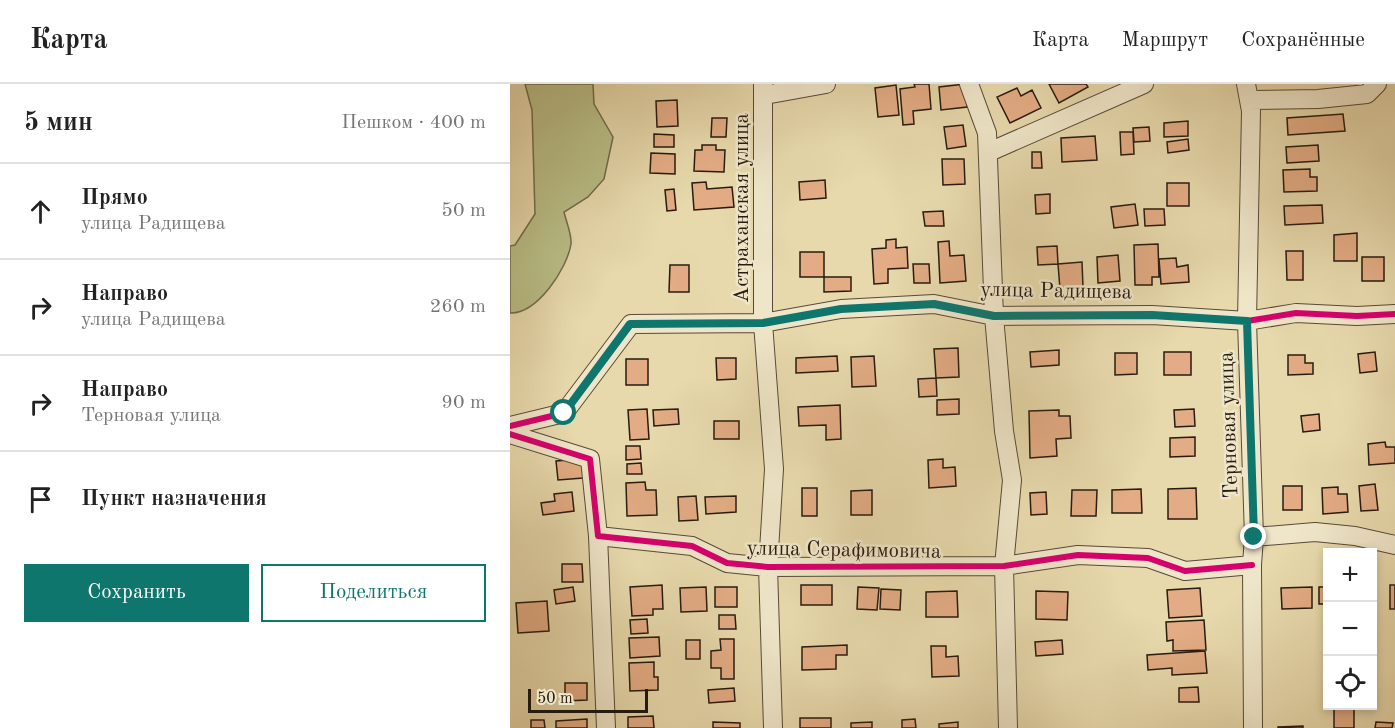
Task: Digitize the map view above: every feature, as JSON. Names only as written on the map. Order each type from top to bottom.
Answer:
[{"type":"street","points":[[764,89],[826,84]]},
{"type":"street","points":[[969,84],[987,133],[994,316],[1004,431],[1012,480],[1004,566],[1008,728]]},
{"type":"street","points":[[989,152],[1106,93],[1144,84]]},
{"type":"street","points":[[1248,92],[1317,99],[1367,94],[1377,84]]},
{"type":"street","name":"Астраханская улица","points":[[764,89],[763,323],[774,469],[768,567],[773,728]]},
{"type":"street","name":"Терновая улица","points":[[1248,92],[1251,111],[1247,321],[1254,537],[1252,565],[1253,728]]},
{"type":"street","name":"улица Радищева","points":[[510,426],[564,413],[630,324],[763,323],[841,309],[934,304],[994,316],[1152,315],[1247,321],[1296,313],[1357,316],[1395,314]]},
{"type":"street","points":[[510,434],[590,459],[598,536],[606,728]]},
{"type":"street","points":[[1254,537],[1315,532],[1355,536],[1395,545]]},
{"type":"street","name":"улица Серафимовича","points":[[598,536],[692,546],[727,563],[768,567],[1004,566],[1078,555],[1149,558],[1185,571],[1252,565]]},
{"type":"green space","points":[[525,84],[593,84],[594,104],[613,137],[604,179],[588,197],[564,212],[571,244],[557,277],[540,298],[530,306],[510,313],[510,246],[515,245],[535,214],[532,110]]},
{"type":"building","points":[[914,84],[929,84],[931,109],[913,111],[914,124],[903,125],[900,89],[915,87]]},
{"type":"building","points":[[965,84],[967,107],[941,110],[939,87]]},
{"type":"building","points":[[1049,84],[1086,84],[1088,87],[1059,103]]},
{"type":"building","points":[[896,85],[899,115],[878,117],[875,88]]},
{"type":"building","points":[[1017,88],[1021,96],[1032,90],[1041,108],[1010,123],[997,97]]},
{"type":"building","points":[[677,100],[678,126],[657,127],[656,101]]},
{"type":"building","points":[[1343,114],[1345,131],[1288,135],[1287,118]]},
{"type":"building","points":[[712,118],[727,118],[726,137],[711,137]]},
{"type":"building","points":[[1188,121],[1188,136],[1164,137],[1164,123]]},
{"type":"building","points":[[963,125],[966,146],[947,149],[944,127]]},
{"type":"building","points":[[1149,127],[1150,141],[1134,142],[1133,128]]},
{"type":"building","points":[[1120,132],[1133,132],[1134,154],[1121,155]]},
{"type":"building","points":[[654,134],[674,135],[674,147],[654,147]]},
{"type":"building","points":[[1095,136],[1097,160],[1062,162],[1061,138]]},
{"type":"building","points":[[1188,139],[1189,150],[1168,153],[1167,142]]},
{"type":"building","points":[[702,145],[716,145],[716,150],[725,150],[724,172],[694,171],[695,150],[702,150]]},
{"type":"building","points":[[1318,145],[1319,161],[1287,163],[1286,147]]},
{"type":"building","points":[[1032,152],[1041,152],[1042,168],[1032,168]]},
{"type":"building","points":[[651,153],[675,154],[675,174],[650,173]]},
{"type":"building","points":[[942,159],[964,159],[965,184],[943,185]]},
{"type":"building","points":[[1310,169],[1310,177],[1317,177],[1317,191],[1284,192],[1283,170]]},
{"type":"building","points":[[825,180],[826,198],[800,200],[799,182]]},
{"type":"building","points":[[706,182],[707,189],[732,187],[734,207],[694,210],[692,183]]},
{"type":"building","points":[[1167,183],[1189,183],[1189,206],[1167,206]]},
{"type":"building","points":[[674,189],[676,210],[667,211],[665,190]]},
{"type":"building","points":[[1050,194],[1050,213],[1036,214],[1035,195]]},
{"type":"building","points":[[1135,204],[1138,225],[1114,228],[1111,207]]},
{"type":"building","points":[[1322,205],[1323,223],[1285,225],[1284,206]]},
{"type":"building","points":[[1144,209],[1164,209],[1165,225],[1145,226]]},
{"type":"building","points":[[943,211],[944,226],[925,226],[923,212]]},
{"type":"building","points":[[1357,233],[1357,261],[1334,261],[1334,235]]},
{"type":"building","points":[[896,239],[896,248],[907,247],[908,268],[888,269],[888,283],[874,284],[872,249],[886,248],[886,240]]},
{"type":"building","points":[[949,241],[950,256],[964,255],[966,281],[940,283],[938,242]]},
{"type":"building","points":[[1158,244],[1159,277],[1152,277],[1152,285],[1135,285],[1134,245]]},
{"type":"building","points":[[1057,246],[1058,264],[1038,265],[1037,247]]},
{"type":"building","points":[[1286,251],[1303,251],[1303,280],[1287,280]]},
{"type":"building","points":[[800,252],[824,252],[824,277],[800,277]]},
{"type":"building","points":[[1118,255],[1120,281],[1098,283],[1097,257]]},
{"type":"building","points":[[1362,257],[1384,257],[1384,281],[1362,281]]},
{"type":"building","points":[[1176,258],[1177,267],[1188,265],[1189,282],[1161,284],[1159,259]]},
{"type":"building","points":[[1082,262],[1083,287],[1060,289],[1058,264]]},
{"type":"building","points":[[913,264],[929,264],[930,283],[914,283]]},
{"type":"building","points":[[670,265],[689,265],[689,292],[669,292]]},
{"type":"building","points":[[824,277],[851,277],[851,291],[824,292]]},
{"type":"building","points":[[958,348],[959,377],[936,378],[934,349]]},
{"type":"building","points":[[1059,350],[1059,365],[1031,367],[1030,352]]},
{"type":"building","points":[[1164,352],[1191,352],[1191,375],[1164,375]]},
{"type":"building","points":[[1375,352],[1377,371],[1360,373],[1358,354]]},
{"type":"building","points":[[1115,353],[1137,353],[1137,374],[1115,375]]},
{"type":"building","points":[[1288,355],[1305,355],[1305,363],[1313,363],[1313,374],[1288,375]]},
{"type":"building","points":[[837,356],[838,371],[796,373],[796,358]]},
{"type":"building","points":[[874,356],[876,386],[852,387],[851,357]]},
{"type":"building","points":[[716,358],[736,358],[736,379],[717,380]]},
{"type":"building","points":[[626,359],[648,359],[648,385],[626,385]]},
{"type":"building","points":[[936,378],[937,396],[919,397],[918,379]]},
{"type":"building","points":[[959,399],[959,414],[937,415],[937,400]]},
{"type":"building","points":[[840,405],[841,439],[826,440],[826,425],[799,426],[798,407]]},
{"type":"building","points":[[647,409],[649,439],[630,440],[628,410]]},
{"type":"building","points":[[678,409],[679,424],[654,426],[653,410]]},
{"type":"building","points":[[1194,409],[1195,426],[1175,427],[1174,410]]},
{"type":"building","points":[[1059,410],[1059,416],[1070,416],[1071,438],[1056,439],[1057,456],[1030,458],[1029,411]]},
{"type":"building","points":[[1319,414],[1320,430],[1303,432],[1301,416]]},
{"type":"building","points":[[714,421],[739,421],[739,439],[714,439]]},
{"type":"building","points":[[1195,437],[1195,456],[1170,457],[1170,438]]},
{"type":"building","points":[[1385,442],[1386,447],[1395,447],[1395,463],[1369,465],[1368,444]]},
{"type":"building","points":[[626,446],[640,446],[641,459],[626,460]]},
{"type":"building","points":[[582,459],[583,478],[558,480],[556,461]]},
{"type":"building","points":[[943,459],[943,468],[955,467],[956,486],[929,488],[928,460]]},
{"type":"building","points":[[641,463],[642,474],[627,474],[627,464]]},
{"type":"building","points":[[645,482],[646,490],[656,490],[657,515],[627,516],[626,483]]},
{"type":"building","points":[[1375,484],[1378,510],[1361,511],[1359,486]]},
{"type":"building","points":[[1283,486],[1302,486],[1302,510],[1283,510]]},
{"type":"building","points":[[1338,487],[1338,494],[1347,494],[1348,512],[1323,514],[1322,488]]},
{"type":"building","points":[[802,488],[817,488],[817,516],[802,516]]},
{"type":"building","points":[[1196,488],[1197,519],[1168,519],[1168,489]]},
{"type":"building","points":[[1141,489],[1142,513],[1112,513],[1112,490]]},
{"type":"building","points":[[872,490],[872,515],[851,515],[851,491]]},
{"type":"building","points":[[1072,490],[1097,490],[1096,516],[1071,516]]},
{"type":"building","points":[[572,492],[574,511],[543,515],[541,503],[555,501],[554,494]]},
{"type":"building","points":[[1046,492],[1047,514],[1031,515],[1030,493]]},
{"type":"building","points":[[696,496],[698,520],[679,521],[678,497]]},
{"type":"building","points":[[736,496],[736,512],[706,514],[705,497]]},
{"type":"building","points":[[562,564],[582,564],[583,582],[562,582]]},
{"type":"building","points":[[662,585],[663,609],[653,609],[653,615],[632,616],[630,587]]},
{"type":"building","points":[[801,585],[832,585],[832,605],[801,605]]},
{"type":"building","points":[[1390,585],[1395,585],[1395,609],[1390,609]]},
{"type":"building","points":[[573,587],[575,601],[556,604],[554,590]]},
{"type":"building","points":[[706,587],[707,611],[681,612],[680,588]]},
{"type":"building","points":[[715,587],[737,587],[737,607],[715,607]]},
{"type":"building","points":[[858,587],[879,588],[877,610],[857,609]]},
{"type":"building","points":[[1312,587],[1312,608],[1282,609],[1281,588]]},
{"type":"building","points":[[1319,587],[1323,587],[1323,604],[1319,604]]},
{"type":"building","points":[[1200,588],[1202,616],[1169,618],[1167,590]]},
{"type":"building","points":[[881,589],[901,590],[900,610],[880,609]]},
{"type":"building","points":[[957,591],[958,617],[926,617],[926,592]]},
{"type":"building","points":[[1036,591],[1068,592],[1067,620],[1036,619]]},
{"type":"building","points":[[547,601],[549,631],[518,633],[516,603]]},
{"type":"building","points":[[719,615],[735,615],[736,629],[719,629]]},
{"type":"building","points":[[647,619],[648,633],[631,634],[630,620]]},
{"type":"building","points":[[1204,620],[1206,650],[1173,651],[1173,640],[1167,641],[1166,622]]},
{"type":"building","points":[[659,637],[660,656],[630,658],[629,638]]},
{"type":"building","points":[[720,639],[734,639],[734,679],[721,679],[721,668],[711,668],[711,651],[721,650]]},
{"type":"building","points":[[686,640],[700,640],[700,659],[686,659]]},
{"type":"building","points":[[1062,640],[1063,654],[1036,656],[1035,642]]},
{"type":"building","points":[[847,645],[847,655],[836,655],[836,669],[802,670],[802,647]]},
{"type":"building","points":[[931,646],[946,646],[946,657],[958,656],[959,676],[932,677]]},
{"type":"building","points":[[1205,651],[1207,673],[1172,675],[1172,668],[1148,670],[1147,655]]},
{"type":"building","points":[[654,662],[654,677],[658,677],[658,690],[630,691],[629,663]]},
{"type":"building","points":[[565,683],[587,683],[587,700],[565,701]]},
{"type":"building","points":[[1198,687],[1199,702],[1179,702],[1179,688]]},
{"type":"building","points":[[734,688],[735,701],[709,703],[708,690]]},
{"type":"building","points":[[1334,710],[1354,710],[1354,728],[1334,728]]},
{"type":"building","points":[[653,716],[654,728],[628,728],[628,717]]},
{"type":"building","points":[[800,718],[831,718],[831,728],[800,728]]},
{"type":"building","points":[[587,719],[587,728],[556,728],[556,721]]},
{"type":"building","points":[[915,719],[916,728],[902,728],[902,720]]},
{"type":"building","points":[[531,720],[544,720],[545,728],[531,728]]},
{"type":"building","points":[[713,722],[740,723],[740,728],[713,728]]},
{"type":"building","points":[[872,722],[872,728],[851,728],[851,723]]},
{"type":"building","points":[[958,722],[958,728],[939,728],[939,724]]},
{"type":"building","points":[[1376,722],[1393,723],[1392,728],[1375,728]]},
{"type":"building","points":[[1303,726],[1303,728],[1278,728],[1278,727]]},
{"type":"cycle path","points":[[510,426],[564,413],[631,324],[763,323],[841,309],[934,304],[994,316],[1152,315],[1247,321],[1296,313],[1357,316],[1395,314]]},
{"type":"cycle path","points":[[510,434],[590,459],[598,536],[692,546],[727,563],[768,567],[1004,566],[1078,555],[1148,558],[1185,571],[1252,565]]},
{"type":"route","points":[[564,413],[630,324],[763,323],[841,309],[934,304],[994,316],[1152,315],[1247,321],[1254,537]]}]
